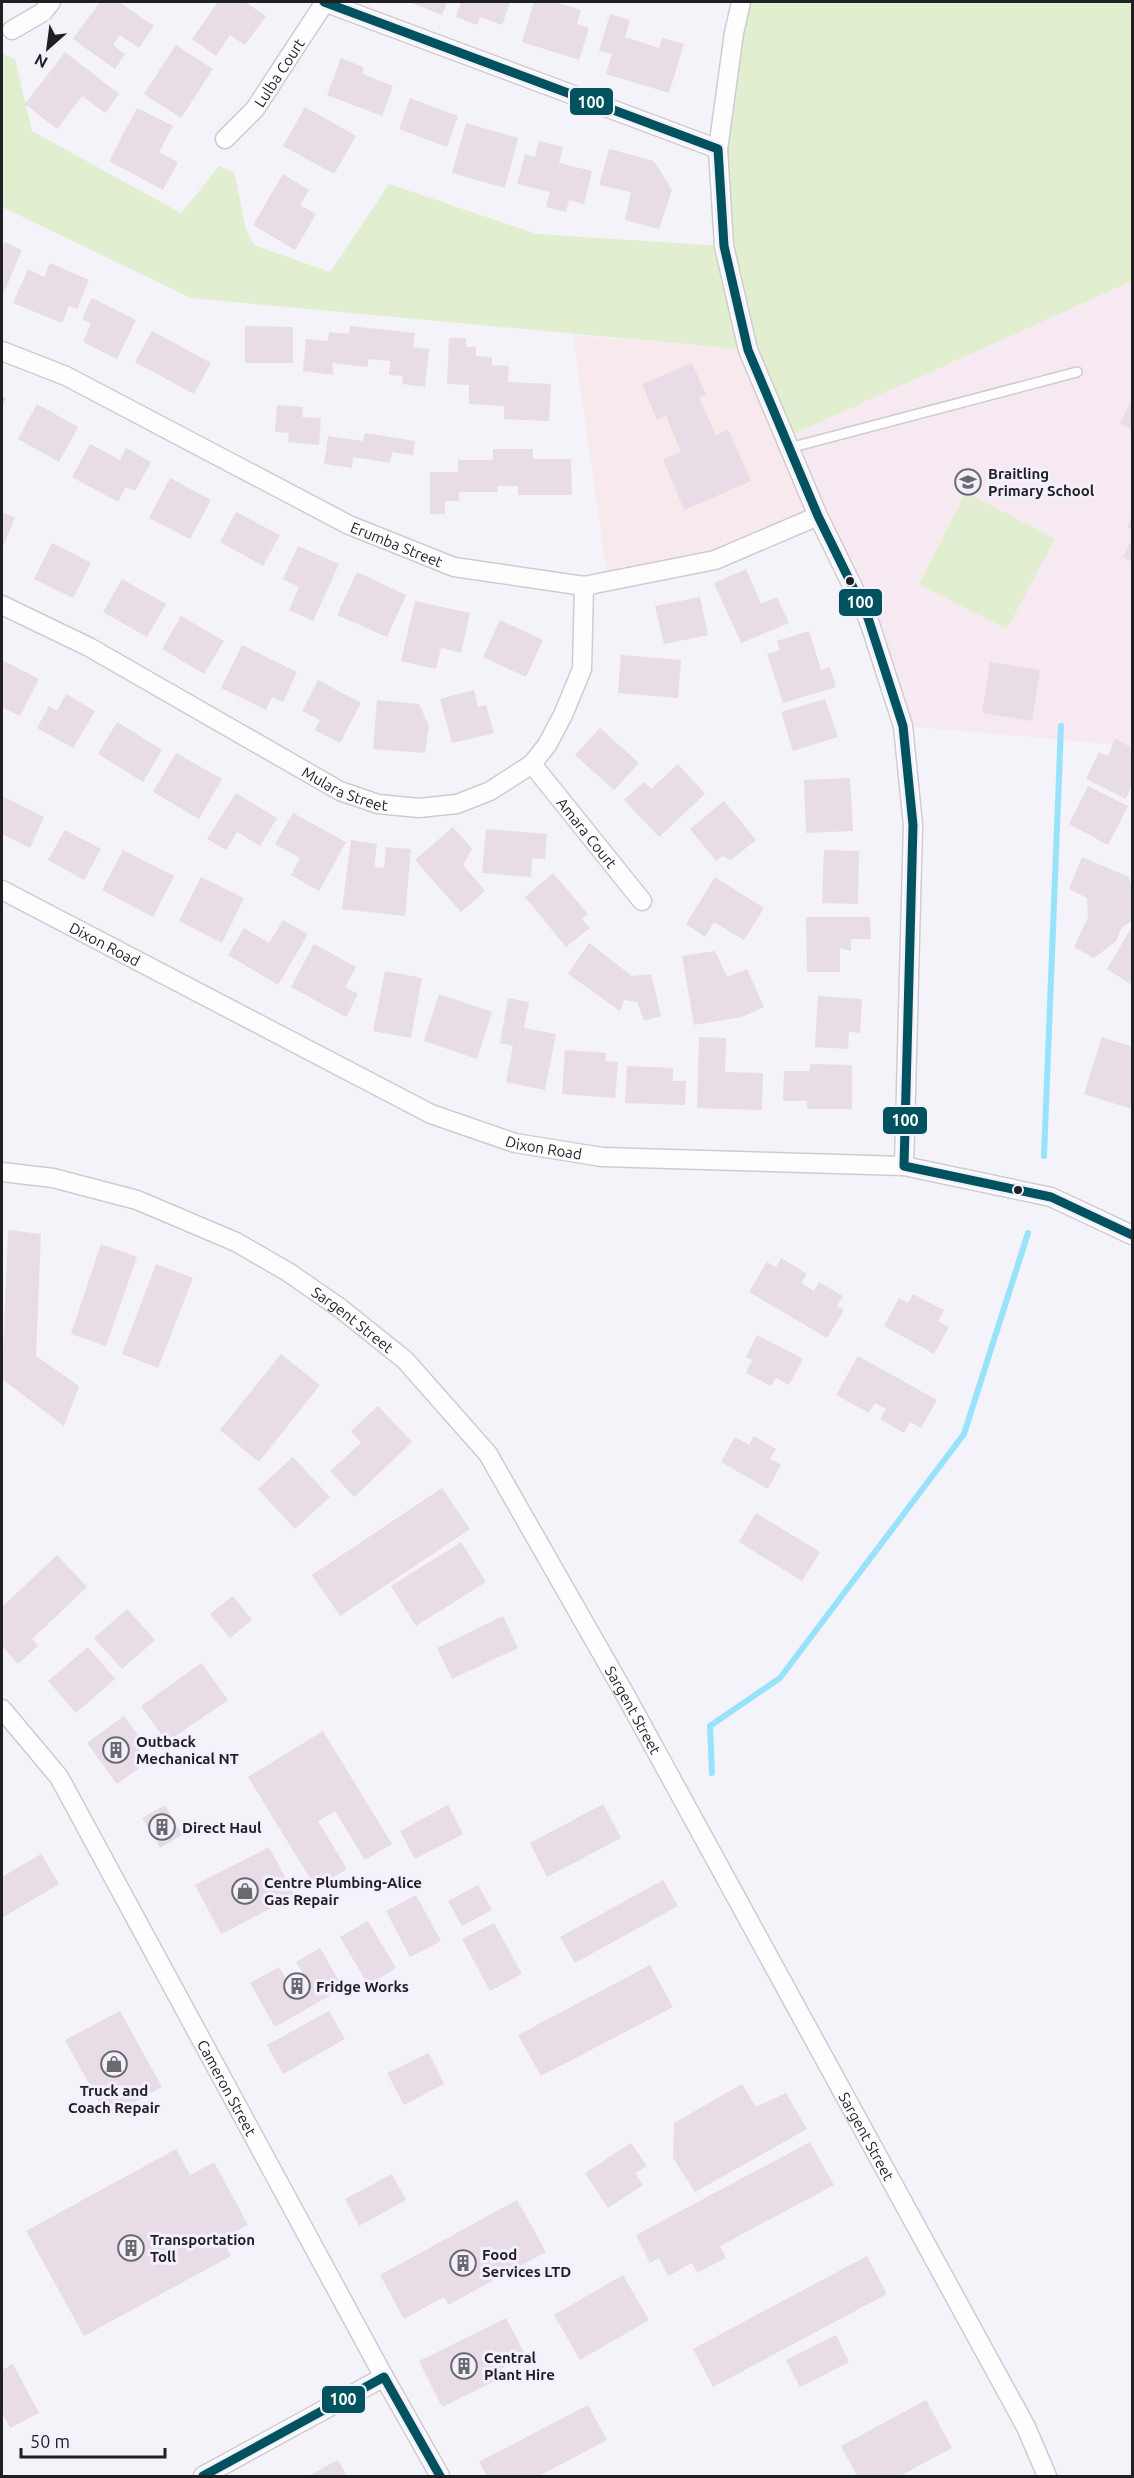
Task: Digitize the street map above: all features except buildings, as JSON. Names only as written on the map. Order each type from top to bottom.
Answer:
[{"type":"street","points":[[12,30],[44,12],[51,2]]},
{"type":"street","points":[[325,2],[718,149]]},
{"type":"street","name":"Lulba Court","points":[[225,139],[255,109],[325,2]]},
{"type":"street","points":[[741,2],[734,33],[718,149],[724,246],[748,350],[818,516],[868,618],[903,726],[913,825],[904,1166]]},
{"type":"street","name":"Erumba Street","points":[[2,351],[66,376],[349,525],[454,567],[584,586],[715,560],[818,516]]},
{"type":"street","name":"Mulara Street","points":[[2,605],[89,647],[340,791],[378,804],[419,808],[457,804],[490,791],[532,764],[547,745],[563,715],[582,669],[584,586]]},
{"type":"street","name":"Amara Court","points":[[532,764],[642,902]]},
{"type":"street","name":"Dixon Road","points":[[2,891],[431,1114],[515,1143],[602,1157],[904,1166],[1051,1197],[1132,1235]]},
{"type":"street","name":"Sargent Street","points":[[2,1172],[52,1178],[137,1200],[225,1237],[262,1257],[340,1308],[405,1360],[488,1454],[649,1737],[1026,2427],[1047,2476]]},
{"type":"street","name":"Cameron Street","points":[[2,1709],[59,1777],[440,2476]]},
{"type":"street","points":[[202,2476],[384,2377]]},
{"type":"lane","points":[[789,448],[1077,372]]},
{"type":"shaded area","name":"Braitling Primary School","points":[[1132,281],[1132,746],[903,726],[785,438]]},
{"type":"shaded area","points":[[573,335],[748,350],[818,516],[715,560],[608,582]]},
{"type":"green space","points":[[741,2],[1132,2],[1132,281],[785,438],[748,350],[191,298],[2,207],[2,53],[15,59],[32,131],[181,213],[219,166],[234,172],[246,229],[254,245],[330,272],[389,184],[537,234],[724,246],[718,149]]},
{"type":"green space","points":[[966,492],[1055,539],[1007,629],[919,584]]},
{"type":"waterway","points":[[1044,1156],[1061,726]]},
{"type":"waterway","points":[[712,1773],[710,1726],[780,1678],[964,1434],[1028,1233]]},
{"type":"transit line","name":"100","points":[[324,2],[718,149],[724,246],[748,350],[818,516],[868,618],[903,726],[913,825],[904,1166],[1051,1197],[1132,1235]]},
{"type":"transit line","name":"100","points":[[203,2476],[384,2377],[440,2476]]},
{"type":"place","name":"Braitling Primary School","points":[[968,482]]},
{"type":"place","name":"Outback Mechanical NT","points":[[116,1750]]},
{"type":"place","name":"Direct Haul","points":[[162,1827]]},
{"type":"place","name":"Centre Plumbing-Alice Gas Repair","points":[[245,1891]]},
{"type":"place","name":"Fridge Works","points":[[297,1986]]},
{"type":"place","name":"Truck and Coach Repair","points":[[114,2064]]},
{"type":"place","name":"Transportation Toll","points":[[131,2248]]},
{"type":"place","name":"Food Services LTD","points":[[463,2263]]},
{"type":"place","name":"Central Plant Hire","points":[[464,2366]]}]
